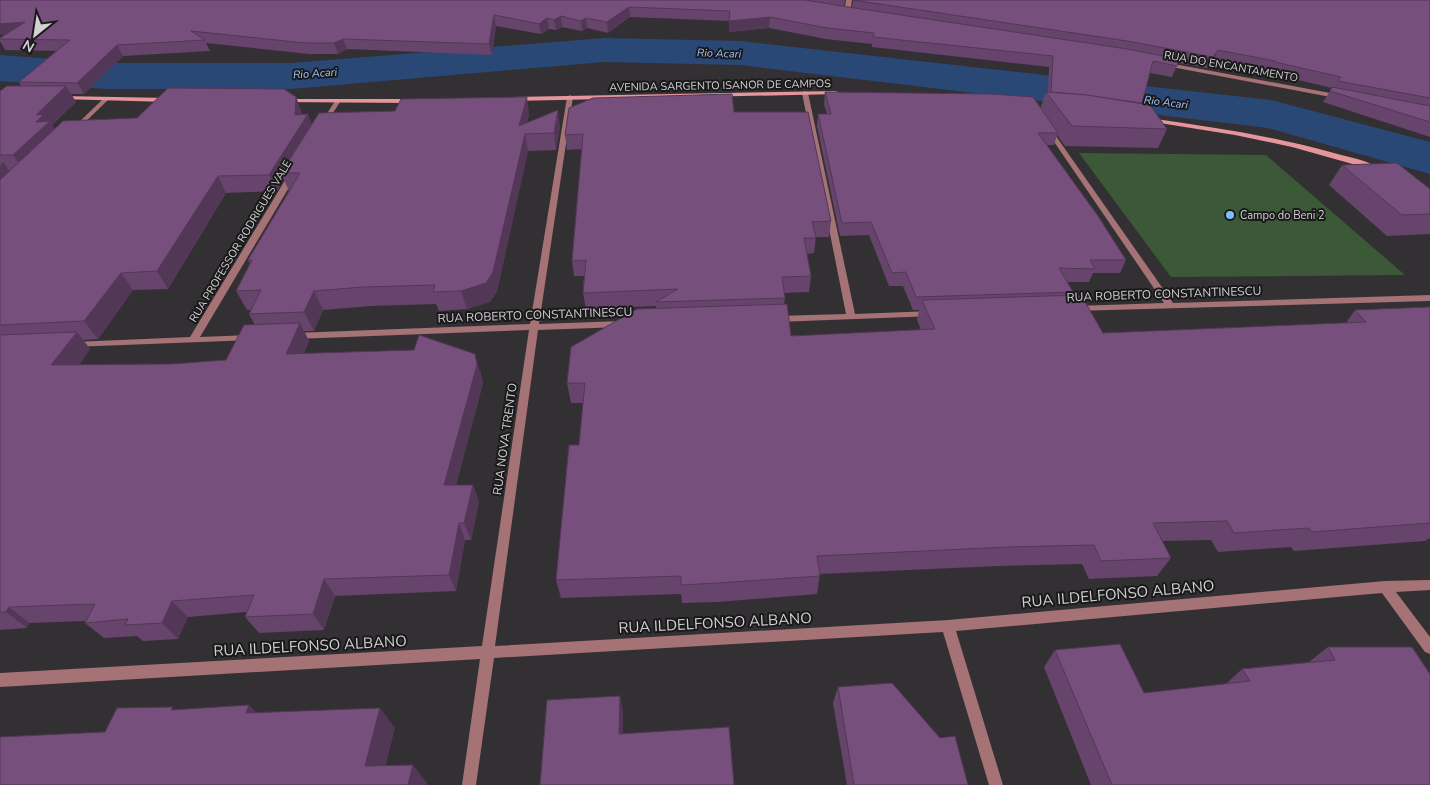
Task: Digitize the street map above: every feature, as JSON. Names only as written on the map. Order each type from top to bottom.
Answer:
[{"type":"street","points":[[847,14],[849,0]]},
{"type":"street","points":[[837,12],[856,15]]},
{"type":"street","name":"RUA DO ENCANTAMENTO","points":[[1152,62],[1351,99]]},
{"type":"street","points":[[805,93],[851,317]]},
{"type":"street","name":"AVENIDA SARGENTO ISANOR DE CAMPOS","points":[[502,99],[843,93]]},
{"type":"street","points":[[48,98],[174,100]]},
{"type":"street","name":"RUA NOVA TRENTO","points":[[469,785],[534,327],[570,98]]},
{"type":"street","points":[[73,131],[106,99]]},
{"type":"street","points":[[280,101],[415,100]]},
{"type":"street","points":[[322,128],[337,102]]},
{"type":"street","points":[[1137,118],[1249,137],[1310,150],[1380,170]]},
{"type":"street","points":[[1043,122],[1170,306]]},
{"type":"street","name":"RUA PROFESSOR RODRIGUES VALE","points":[[193,340],[296,170]]},
{"type":"street","name":"RUA ROBERTO CONSTANTINESCU","points":[[1070,310],[1430,298]]},
{"type":"street","points":[[762,320],[940,314]]},
{"type":"street","name":"RUA ROBERTO CONSTANTINESCU","points":[[281,337],[633,324]]},
{"type":"street","points":[[68,345],[261,338]]},
{"type":"street","name":"RUA ILDELFONSO ALBANO","points":[[0,680],[948,626],[1385,587],[1430,585]]},
{"type":"street","points":[[1385,587],[1430,648]]},
{"type":"street","points":[[948,626],[996,785]]},
{"type":"green space","name":"Campo do Beni 2","points":[[1079,153],[1266,155],[1405,275],[1171,277]]},
{"type":"building","points":[[0,0],[805,0],[1127,49],[1179,59],[1177,66],[1153,61],[1142,103],[1051,92],[1053,56],[873,37],[874,33],[827,28],[770,17],[729,21],[730,11],[629,7],[607,22],[586,18],[581,21],[561,16],[554,20],[547,18],[539,24],[494,15],[489,44],[343,39],[334,43],[305,43],[191,31],[205,40],[117,45],[77,83],[19,82],[70,40],[0,39],[25,22],[0,24]]},
{"type":"building","points":[[853,0],[1430,0],[1430,98],[1338,81],[1341,77],[1218,50],[1213,57],[1127,41]]},
{"type":"building","points":[[7,86],[66,86],[36,115],[44,114],[36,122],[50,121],[13,155],[0,155],[0,91]]},
{"type":"building","points":[[1332,87],[1430,106],[1430,122],[1330,91]]},
{"type":"building","points":[[168,88],[284,89],[296,97],[295,115],[308,114],[269,175],[218,176],[157,271],[121,273],[84,321],[0,325],[0,180],[63,121],[137,118]]},
{"type":"building","points":[[825,92],[991,94],[1033,97],[1058,133],[1038,133],[1098,216],[1126,260],[1090,260],[1095,269],[1059,268],[1073,292],[916,297],[906,272],[892,273],[871,222],[842,223],[818,114],[831,114]]},
{"type":"building","points":[[1046,92],[1087,95],[1150,105],[1167,129],[1072,126]]},
{"type":"building","points":[[732,94],[734,112],[808,112],[831,221],[812,222],[816,238],[804,238],[811,276],[782,277],[785,298],[656,302],[678,289],[583,293],[586,260],[572,261],[583,134],[565,135],[569,108],[593,98]]},
{"type":"building","points":[[527,97],[519,126],[558,110],[554,133],[525,134],[493,272],[486,283],[461,291],[433,292],[435,285],[363,287],[314,291],[304,312],[249,314],[261,290],[236,291],[252,260],[248,260],[300,173],[281,173],[319,113],[395,111],[401,99]]},
{"type":"building","points":[[1397,163],[1430,189],[1430,214],[1402,215],[1342,165]]},
{"type":"building","points":[[1081,295],[1103,333],[1366,322],[1355,310],[1430,307],[1430,523],[1312,532],[1309,528],[1234,533],[1227,521],[1153,523],[1171,558],[1101,561],[1094,545],[1008,547],[817,556],[820,576],[681,585],[681,576],[556,580],[569,445],[579,445],[585,383],[567,383],[571,347],[637,309],[787,304],[791,336],[935,329],[922,300]]},
{"type":"building","points":[[300,323],[286,354],[414,350],[419,335],[475,354],[477,365],[444,485],[473,485],[464,523],[459,523],[449,575],[324,579],[313,614],[245,617],[254,595],[172,601],[162,623],[125,625],[128,619],[85,623],[95,604],[9,607],[6,612],[0,612],[0,335],[77,332],[51,365],[172,364],[226,360],[244,325]]},
{"type":"building","points":[[1120,644],[1144,693],[1250,681],[1242,669],[1335,660],[1328,647],[1412,647],[1430,674],[1430,785],[1112,785],[1055,650]]},
{"type":"building","points":[[892,683],[940,738],[955,736],[968,785],[854,785],[838,687]]},
{"type":"building","points":[[620,696],[619,734],[729,727],[734,785],[540,785],[547,700]]},
{"type":"building","points":[[249,705],[246,713],[380,708],[365,766],[413,765],[408,785],[0,785],[0,737],[105,732],[117,708],[173,707],[171,710]]},
{"type":"waterway","name":"Rio Acari","points":[[0,68],[106,76],[291,76],[604,50],[740,53],[1271,114],[1430,159]]},
{"type":"place","name":"Campo do Beni 2","points":[[1230,215]]}]
